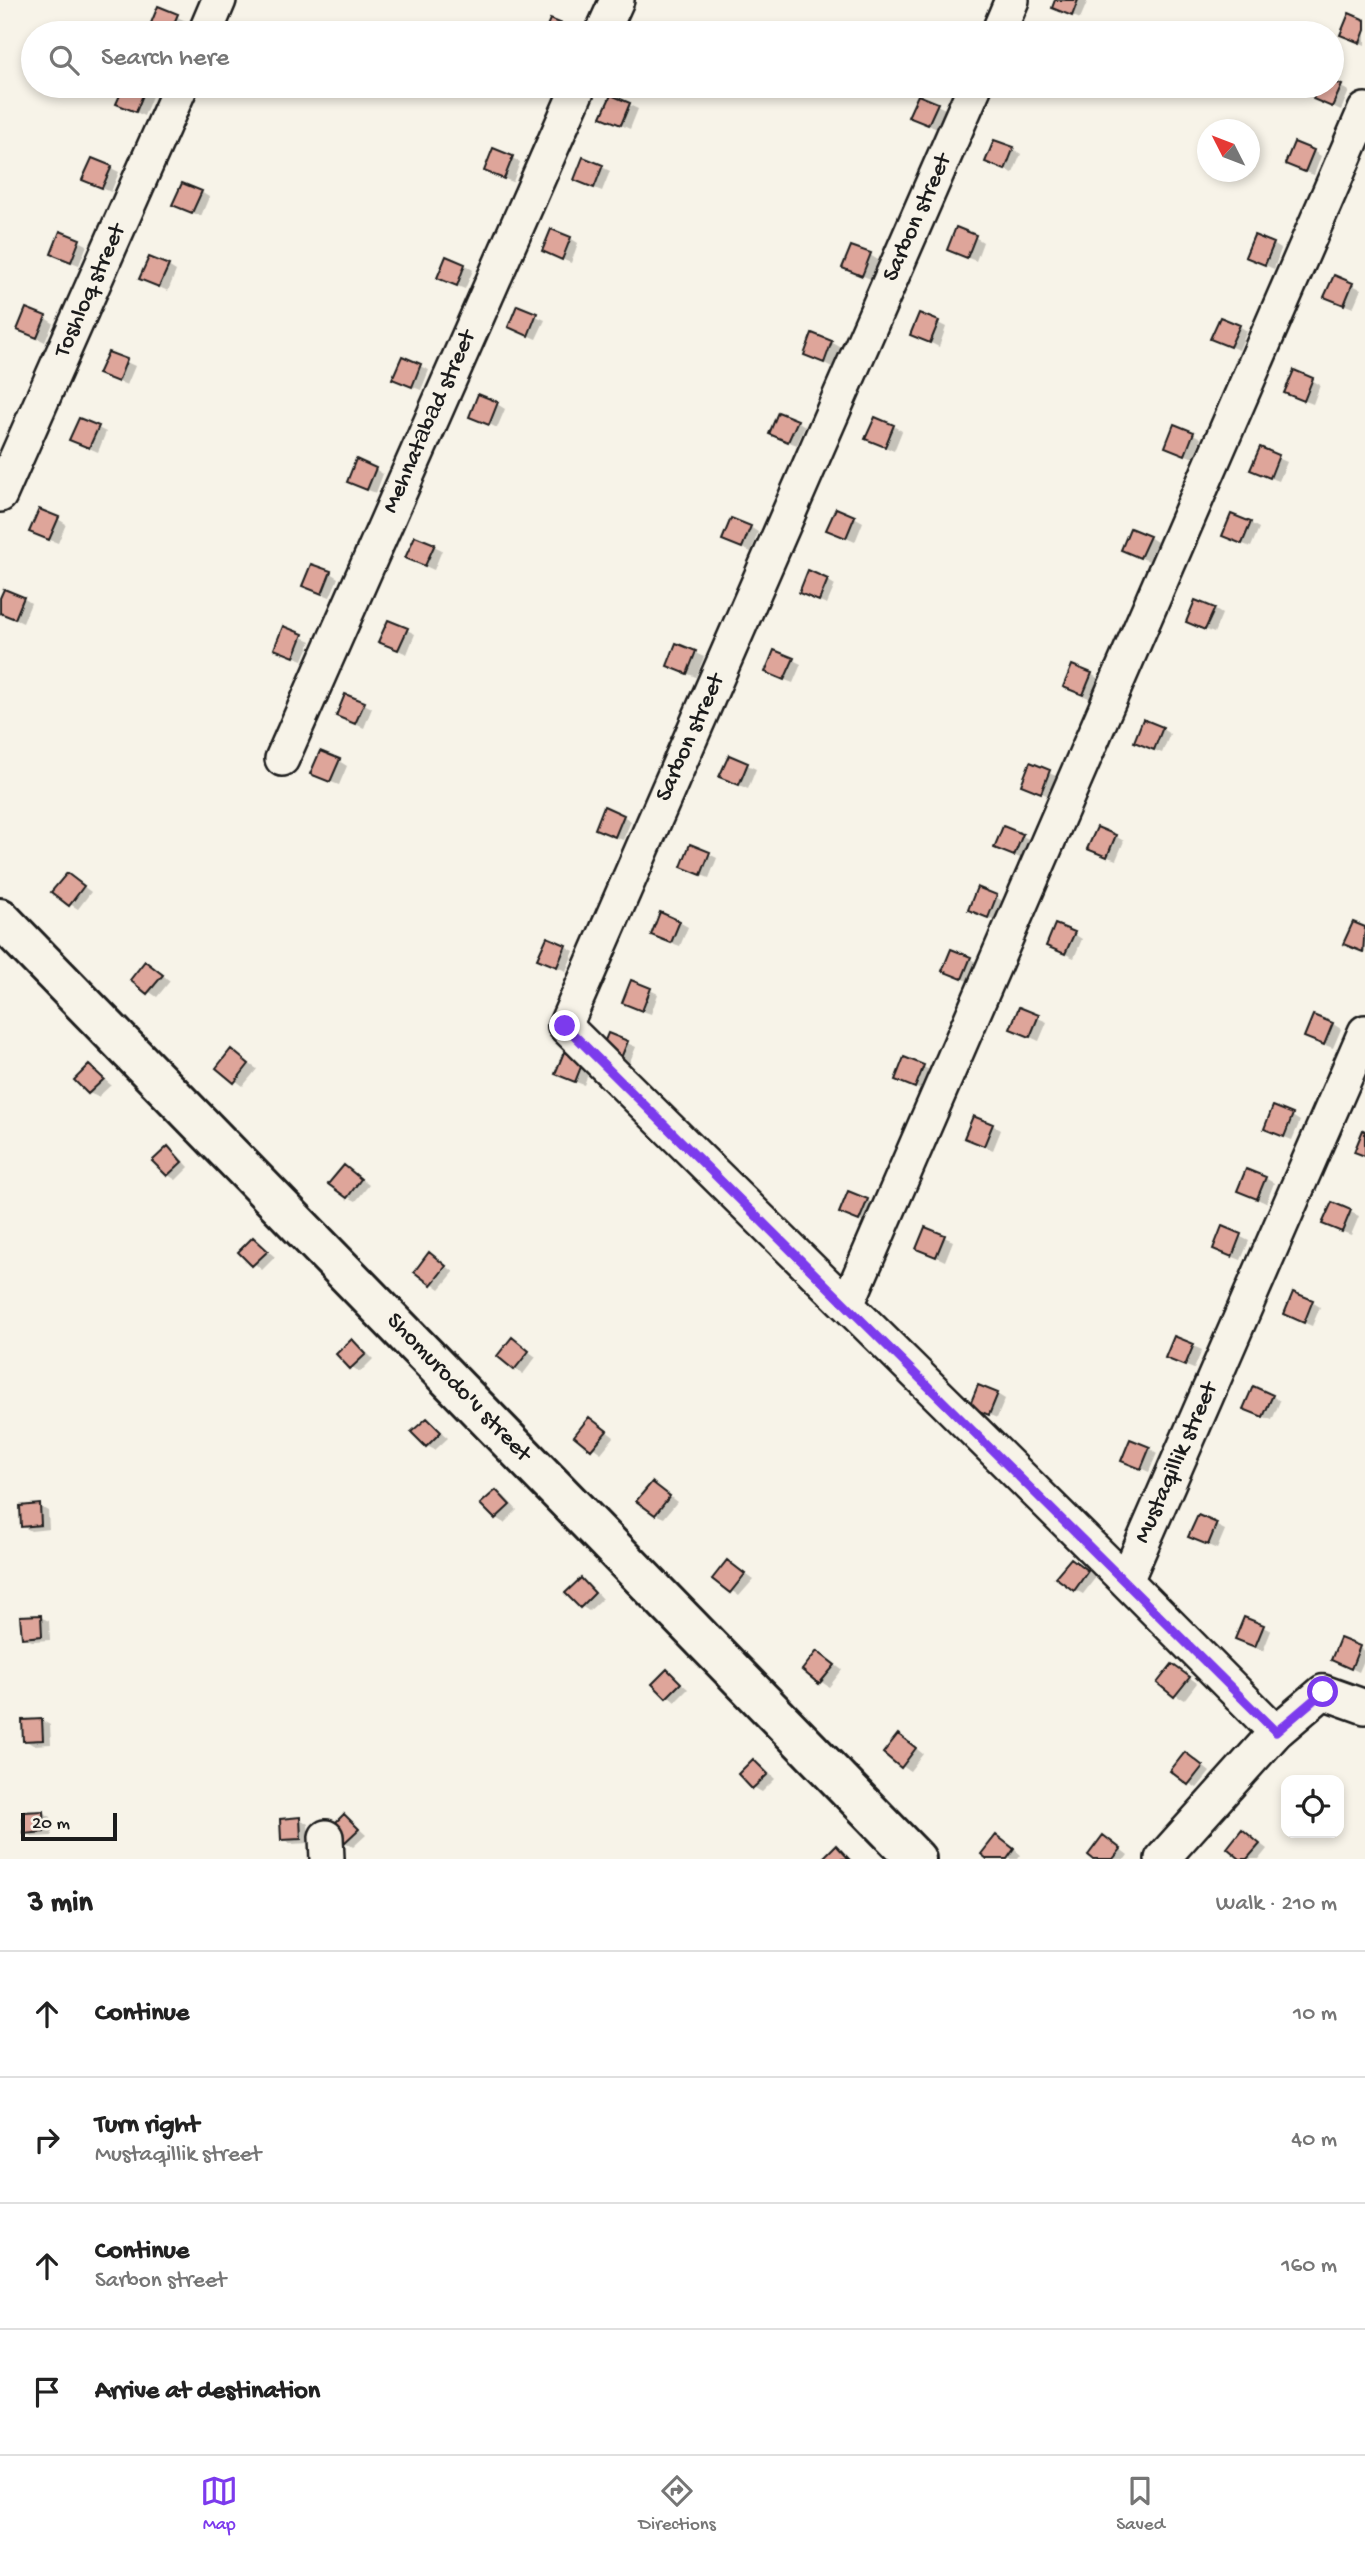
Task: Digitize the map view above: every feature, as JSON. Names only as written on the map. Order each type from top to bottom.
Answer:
[{"type":"street","points":[[210,21],[219,0]]},
{"type":"street","points":[[607,21],[617,0]]},
{"type":"street","points":[[1003,21],[1012,0]]},
{"type":"street","name":"Toshloq street","points":[[0,495],[176,98]]},
{"type":"street","name":"Mehnatаbаd street","points":[[282,759],[574,98]]},
{"type":"street","name":"Sarbon street","points":[[970,98],[565,1026],[1126,1581]]},
{"type":"street","points":[[847,1305],[1365,110]]},
{"type":"street","name":"Shomurodo'v street","points":[[0,918],[916,1859]]},
{"type":"street","name":"Mustaqillik street","points":[[1126,1581],[1365,1032]]},
{"type":"street","points":[[1126,1581],[1276,1732]]},
{"type":"street","points":[[1162,1859],[1276,1732],[1323,1692],[1365,1707]]},
{"type":"building","points":[[1055,0],[1078,0],[1072,16],[1052,8]]},
{"type":"building","points":[[158,6],[178,14],[175,21],[152,21]]},
{"type":"building","points":[[1349,13],[1365,20],[1365,30],[1360,43],[1344,37],[1344,25]]},
{"type":"building","points":[[119,98],[142,98],[136,112],[116,104]]},
{"type":"building","points":[[610,98],[630,103],[621,125],[601,117]]},
{"type":"building","points":[[917,98],[938,103],[928,125],[908,117]]},
{"type":"building","points":[[1313,98],[1336,98],[1332,107]]},
{"type":"building","points":[[994,140],[1014,147],[1005,170],[985,162]]},
{"type":"building","points":[[1294,142],[1314,150],[1305,172],[1285,164]]},
{"type":"building","points":[[493,148],[513,156],[504,179],[484,171]]},
{"type":"building","points":[[583,157],[603,165],[594,188],[574,180]]},
{"type":"building","points":[[92,158],[112,166],[102,188],[82,180]]},
{"type":"building","points":[[182,183],[202,191],[192,213],[172,205]]},
{"type":"building","points":[[956,227],[976,235],[967,258],[947,250]]},
{"type":"building","points":[[551,229],[571,237],[562,260],[542,251]]},
{"type":"building","points":[[60,231],[80,239],[71,262],[51,254]]},
{"type":"building","points":[[1254,235],[1274,243],[1265,265],[1245,257]]},
{"type":"building","points":[[851,246],[871,253],[862,276],[842,268]]},
{"type":"building","points":[[446,256],[465,264],[457,286],[437,278]]},
{"type":"building","points":[[149,257],[169,265],[159,287],[139,279]]},
{"type":"building","points":[[1334,275],[1353,283],[1344,305],[1324,297]]},
{"type":"building","points":[[517,305],[537,313],[528,336],[508,327]]},
{"type":"building","points":[[26,308],[46,316],[37,338],[17,330]]},
{"type":"building","points":[[919,313],[939,321],[930,343],[910,335]]},
{"type":"building","points":[[1220,317],[1240,325],[1230,347],[1210,339]]},
{"type":"building","points":[[812,333],[832,341],[824,363],[804,355]]},
{"type":"building","points":[[108,352],[127,359],[118,382],[98,374]]},
{"type":"building","points":[[402,356],[421,364],[412,387],[392,379]]},
{"type":"building","points":[[1294,370],[1313,378],[1304,401],[1284,393]]},
{"type":"building","points":[[478,394],[498,402],[489,425],[469,417]]},
{"type":"building","points":[[778,412],[798,420],[788,442],[769,434]]},
{"type":"building","points":[[875,417],[894,425],[885,447],[865,439]]},
{"type":"building","points":[[79,418],[99,426],[89,448],[69,440]]},
{"type":"building","points":[[1174,424],[1194,432],[1185,455],[1165,447]]},
{"type":"building","points":[[1260,447],[1279,455],[1270,478],[1250,470]]},
{"type":"building","points":[[356,459],[376,468],[367,490],[347,482]]},
{"type":"building","points":[[836,508],[855,516],[846,538],[826,530]]},
{"type":"building","points":[[39,509],[59,517],[49,540],[29,532]]},
{"type":"building","points":[[1231,514],[1251,522],[1242,544],[1222,536]]},
{"type":"building","points":[[731,518],[751,526],[742,548],[722,540]]},
{"type":"building","points":[[1130,528],[1150,536],[1140,558],[1121,550]]},
{"type":"building","points":[[415,536],[435,544],[425,566],[405,558]]},
{"type":"building","points":[[311,564],[331,571],[322,594],[302,586]]},
{"type":"building","points":[[808,570],[828,579],[819,601],[799,593]]},
{"type":"building","points":[[4,589],[24,597],[15,619],[0,613],[0,598]]},
{"type":"building","points":[[1195,600],[1215,608],[1205,630],[1186,622]]},
{"type":"building","points":[[388,620],[408,628],[398,650],[378,642]]},
{"type":"building","points":[[283,626],[303,634],[294,657],[274,649]]},
{"type":"building","points":[[676,643],[696,651],[687,674],[667,666]]},
{"type":"building","points":[[774,650],[794,658],[784,680],[765,672]]},
{"type":"building","points":[[1072,665],[1092,673],[1083,695],[1063,687]]},
{"type":"building","points":[[345,694],[365,702],[355,724],[336,716]]},
{"type":"building","points":[[1143,719],[1163,727],[1154,750],[1134,742]]},
{"type":"building","points":[[320,751],[340,759],[330,782],[310,774]]},
{"type":"building","points":[[729,755],[748,763],[739,785],[719,777]]},
{"type":"building","points":[[1030,762],[1050,770],[1041,793],[1021,785]]},
{"type":"building","points":[[604,806],[624,815],[615,837],[595,829]]},
{"type":"building","points":[[1003,826],[1023,834],[1014,856],[994,848]]},
{"type":"building","points":[[1097,827],[1116,835],[1107,857],[1087,849]]},
{"type":"building","points":[[690,844],[710,852],[701,875],[681,867]]},
{"type":"building","points":[[67,873],[84,886],[69,906],[51,892]]},
{"type":"building","points":[[977,887],[997,895],[988,918],[968,910]]},
{"type":"building","points":[[660,912],[680,921],[671,943],[651,935]]},
{"type":"building","points":[[1353,922],[1365,927],[1363,952],[1343,944]]},
{"type":"building","points":[[1055,924],[1075,932],[1065,954],[1046,946]]},
{"type":"building","points":[[547,937],[566,945],[557,967],[537,959]]},
{"type":"building","points":[[951,949],[971,957],[962,979],[942,971]]},
{"type":"building","points":[[145,961],[163,975],[147,994],[130,980]]},
{"type":"building","points":[[631,980],[651,988],[642,1011],[622,1003]]},
{"type":"building","points":[[1019,1007],[1039,1015],[1030,1037],[1010,1029]]},
{"type":"building","points":[[1313,1015],[1333,1023],[1324,1045],[1304,1037]]},
{"type":"building","points":[[608,1033],[628,1041],[619,1063],[599,1055]]},
{"type":"building","points":[[231,1049],[249,1064],[234,1083],[216,1068]]},
{"type":"building","points":[[564,1052],[584,1059],[575,1082],[555,1074]]},
{"type":"building","points":[[904,1057],[924,1065],[915,1088],[895,1080]]},
{"type":"building","points":[[89,1065],[104,1079],[88,1094],[74,1080]]},
{"type":"building","points":[[1273,1106],[1293,1114],[1284,1137],[1264,1129]]},
{"type":"building","points":[[973,1116],[993,1124],[984,1146],[964,1138]]},
{"type":"building","points":[[1363,1130],[1365,1131],[1365,1156],[1354,1152]]},
{"type":"building","points":[[168,1146],[182,1162],[167,1176],[152,1161]]},
{"type":"building","points":[[344,1165],[361,1179],[347,1198],[328,1184]]},
{"type":"building","points":[[1246,1169],[1266,1177],[1257,1199],[1237,1191]]},
{"type":"building","points":[[848,1191],[868,1199],[859,1221],[839,1213]]},
{"type":"building","points":[[1332,1202],[1351,1210],[1342,1232],[1322,1224]]},
{"type":"building","points":[[1222,1226],[1241,1234],[1232,1257],[1213,1249]]},
{"type":"building","points":[[925,1227],[945,1235],[936,1257],[916,1249]]},
{"type":"building","points":[[253,1237],[268,1251],[252,1266],[238,1252]]},
{"type":"building","points":[[429,1252],[446,1266],[431,1285],[414,1272]]},
{"type":"building","points":[[1293,1292],[1313,1300],[1304,1323],[1284,1314]]},
{"type":"building","points":[[1174,1336],[1194,1344],[1185,1366],[1165,1358]]},
{"type":"building","points":[[512,1337],[529,1351],[514,1370],[497,1356]]},
{"type":"building","points":[[352,1339],[366,1354],[350,1369],[336,1354]]},
{"type":"building","points":[[978,1385],[998,1393],[989,1415],[969,1407]]},
{"type":"building","points":[[1253,1386],[1273,1395],[1263,1417],[1243,1409]]},
{"type":"building","points":[[589,1417],[607,1431],[591,1450],[574,1436]]},
{"type":"building","points":[[427,1418],[441,1432],[426,1447],[411,1432]]},
{"type":"building","points":[[1130,1439],[1150,1447],[1141,1469],[1121,1461]]},
{"type":"building","points":[[652,1482],[670,1496],[655,1515],[636,1501]]},
{"type":"building","points":[[496,1490],[510,1505],[495,1519],[480,1504]]},
{"type":"building","points":[[40,1504],[41,1525],[21,1527],[20,1506]]},
{"type":"building","points":[[1198,1515],[1217,1523],[1208,1545],[1188,1537]]},
{"type":"building","points":[[1071,1558],[1088,1571],[1074,1591],[1055,1577]]},
{"type":"building","points":[[727,1560],[745,1574],[730,1593],[712,1579]]},
{"type":"building","points":[[581,1578],[595,1593],[580,1608],[565,1593]]},
{"type":"building","points":[[41,1615],[42,1636],[22,1638],[20,1616]]},
{"type":"building","points":[[1244,1617],[1264,1625],[1255,1647],[1235,1639]]},
{"type":"building","points":[[1340,1638],[1360,1646],[1351,1669],[1331,1660]]},
{"type":"building","points":[[817,1651],[835,1665],[819,1684],[802,1670]]},
{"type":"building","points":[[1172,1664],[1190,1677],[1174,1697],[1157,1683]]},
{"type":"building","points":[[667,1669],[681,1683],[666,1698],[652,1684]]},
{"type":"building","points":[[42,1719],[43,1740],[23,1741],[22,1720]]},
{"type":"building","points":[[898,1734],[916,1748],[901,1768],[883,1753]]},
{"type":"building","points":[[1185,1752],[1203,1766],[1188,1785],[1170,1771]]},
{"type":"building","points":[[753,1759],[768,1774],[752,1789],[738,1774]]},
{"type":"building","points":[[43,1811],[44,1832],[24,1834],[23,1812]]},
{"type":"building","points":[[344,1814],[359,1829],[343,1844],[329,1829]]},
{"type":"building","points":[[300,1817],[301,1839],[281,1840],[280,1819]]},
{"type":"building","points":[[1242,1829],[1260,1844],[1247,1859],[1240,1859],[1227,1848]]},
{"type":"building","points":[[996,1835],[1014,1849],[1007,1859],[987,1859],[981,1854]]},
{"type":"building","points":[[1103,1835],[1121,1849],[1113,1859],[1093,1859],[1088,1855]]},
{"type":"building","points":[[836,1845],[849,1859],[822,1859]]},
{"type":"route","points":[[565,1026],[1276,1732],[1323,1692]]}]
